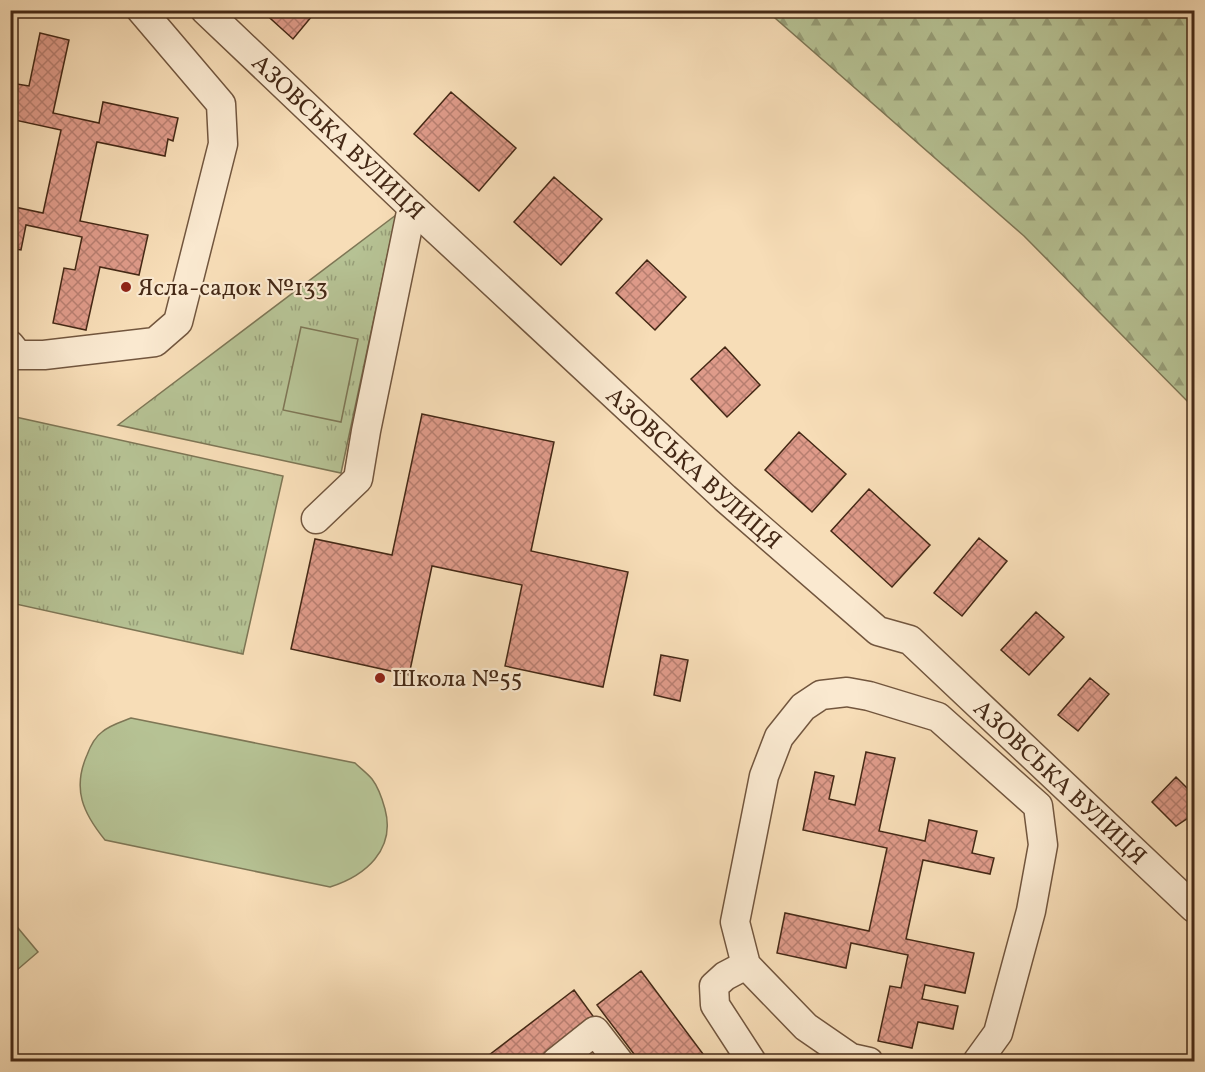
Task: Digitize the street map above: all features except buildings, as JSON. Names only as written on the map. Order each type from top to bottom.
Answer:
[{"type":"street","points":[[10,345],[18,356],[155,342],[178,322],[223,144],[221,104],[141,10]]},
{"type":"street","name":"АЗОВСЬКА ВУЛИЦЯ","points":[[205,10],[412,207],[725,498],[878,631],[910,640],[1194,908]]},
{"type":"street","points":[[316,519],[358,479],[412,207]]},
{"type":"street","points":[[868,1062],[851,1058],[806,1027],[746,965],[735,922],[764,776],[779,737],[803,707],[821,695],[847,692],[869,696],[938,717],[1038,806],[1043,845],[1031,911],[998,1033],[977,1062]]},
{"type":"street","points":[[746,965],[725,976],[714,986],[715,1005],[752,1062]]},
{"type":"street","points":[[555,1062],[595,1031],[619,1062]]},
{"type":"green space","points":[[767,11],[1194,11],[1194,408],[1024,236]]},
{"type":"green space","points":[[396,215],[341,473],[118,425]]},
{"type":"green space","points":[[301,327],[358,339],[341,422],[283,410]]},
{"type":"green space","points":[[11,416],[283,476],[243,654],[11,603]]},
{"type":"green space","points":[[131,718],[355,763],[372,779],[383,801],[387,824],[382,849],[366,868],[355,876],[330,887],[105,840],[86,810],[80,790],[80,779],[91,746],[99,734]]},
{"type":"green space","points":[[13,922],[38,952],[17,970],[11,962],[11,924]]},
{"type":"place","name":"Ясла-садок №133","points":[[126,287]]},
{"type":"place","name":"Школа №55","points":[[380,678]]}]
